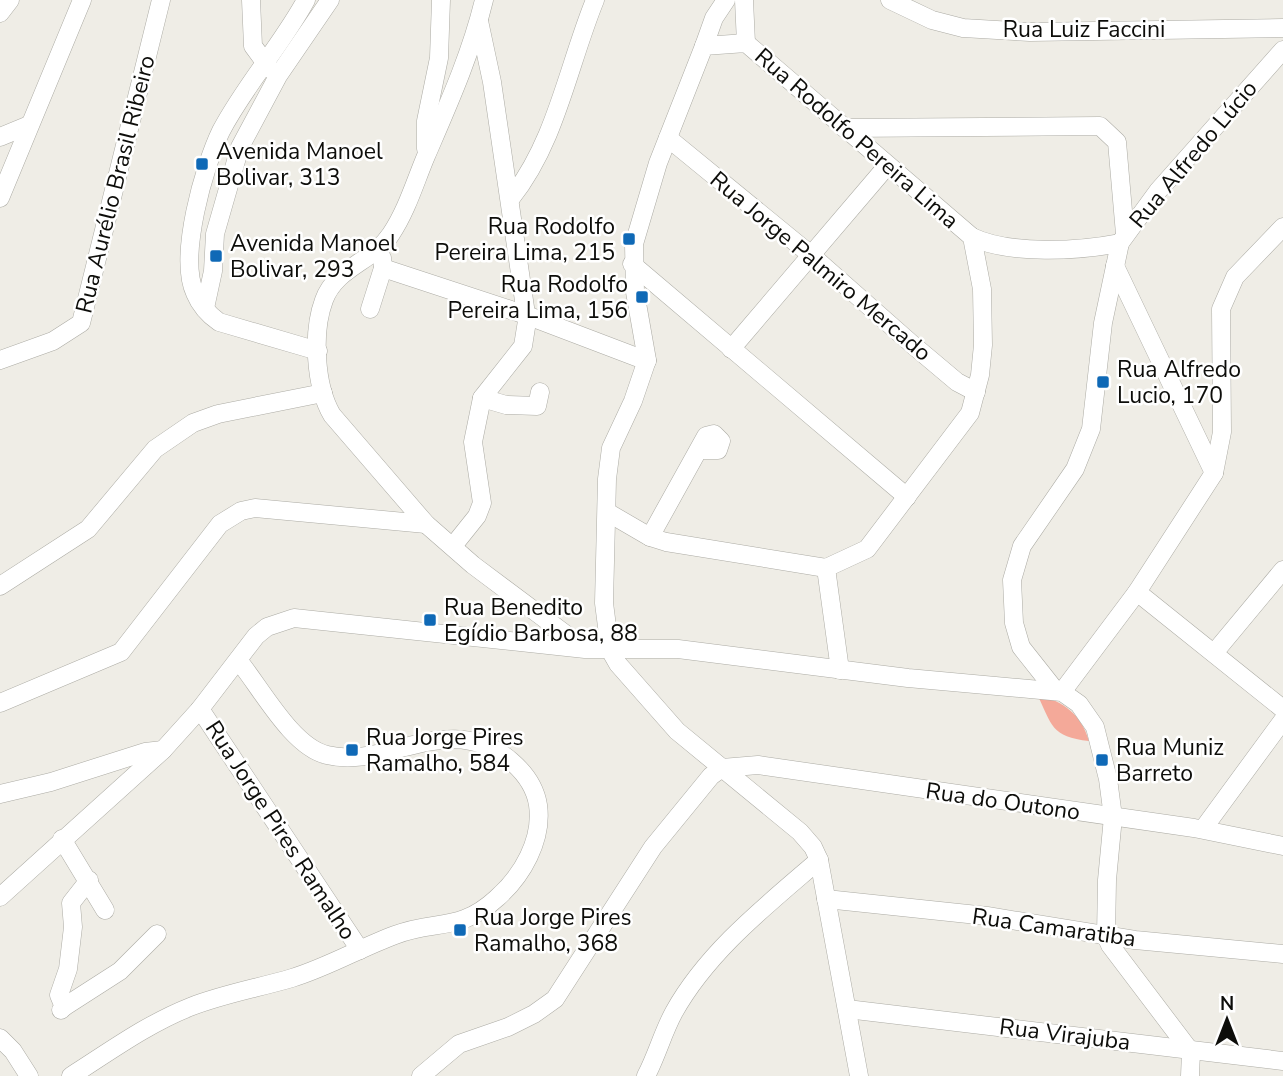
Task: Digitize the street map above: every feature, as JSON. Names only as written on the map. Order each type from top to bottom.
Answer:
[{"type":"street","points":[[0,13],[10,0]]},
{"type":"street","points":[[0,198],[82,0]]},
{"type":"street","name":"Rua Aurélio Brasil Ribeiro","points":[[0,360],[53,341],[80,323],[161,0]]},
{"type":"street","points":[[251,0],[253,46],[263,64],[278,76]]},
{"type":"street","points":[[306,0],[221,132],[205,175],[195,220],[191,262],[194,293],[219,322],[318,351]]},
{"type":"street","points":[[205,308],[213,271],[215,234],[232,167],[278,76],[330,0]]},
{"type":"street","points":[[426,156],[426,121],[439,58],[440,0]]},
{"type":"street","points":[[484,0],[465,65],[398,222],[380,249],[341,274],[332,285],[319,313],[318,351],[323,393],[332,415],[426,524],[585,649]]},
{"type":"street","points":[[511,198],[529,175],[541,150],[595,0]]},
{"type":"street","points":[[726,0],[714,18],[642,208],[632,264],[647,361],[638,390],[611,448],[604,603],[610,650],[618,664],[677,731],[800,832],[813,846],[818,860],[859,1076]]},
{"type":"street","points":[[744,0],[746,43]]},
{"type":"street","name":"Rua Luiz Faccini","points":[[890,0],[932,20],[963,28],[1030,32],[1283,28]]},
{"type":"street","points":[[453,546],[477,516],[482,503],[473,442],[482,398],[523,346],[526,315],[511,198],[492,82],[478,21]]},
{"type":"street","name":"Rua Rodolfo Pereira Lima","points":[[704,46],[746,43],[972,237],[980,267],[983,322],[976,393],[970,413],[867,549],[826,568]]},
{"type":"street","name":"Rua Alfredo Lúcio","points":[[1058,691],[1021,647],[1014,623],[1012,580],[1022,546],[1075,469],[1086,446],[1094,419],[1103,323],[1123,239],[1279,63]]},
{"type":"street","points":[[0,137],[29,125]]},
{"type":"street","points":[[844,128],[1100,127],[1117,142],[1123,239],[1100,247],[1031,248],[1003,246],[972,237]]},
{"type":"street","name":"Rua Jorge Palmiro Mercado","points":[[668,138],[811,255],[957,382],[976,393]]},
{"type":"street","points":[[731,349],[887,166]]},
{"type":"street","points":[[1058,691],[1137,592],[1214,473],[1222,432],[1222,309],[1235,277],[1283,227]]},
{"type":"street","points":[[370,309],[383,268],[380,249]]},
{"type":"street","points":[[632,264],[907,497]]},
{"type":"street","points":[[1115,266],[1149,331],[1214,473]]},
{"type":"street","points":[[383,268],[526,315],[647,361]]},
{"type":"street","points":[[482,398],[524,414],[537,406],[540,392]]},
{"type":"street","points":[[0,586],[88,530],[155,449],[193,423],[218,414],[323,393]]},
{"type":"street","points":[[650,537],[699,450]]},
{"type":"street","points":[[0,703],[121,652],[220,524],[242,511],[281,508],[426,524]]},
{"type":"street","points":[[607,512],[650,537],[685,547],[826,568],[840,670]]},
{"type":"street","points":[[1214,653],[1283,570]]},
{"type":"street","points":[[1137,592],[1283,709]]},
{"type":"street","points":[[0,897],[62,839],[134,779],[200,709],[267,626],[294,618],[585,649],[678,649],[840,670],[1058,691],[1079,704],[1099,735],[1113,817],[1107,880],[1106,936],[1191,1052],[1190,1076]]},
{"type":"street","points":[[632,648],[643,691]]},
{"type":"street","name":"Rua Jorge Pires Ramalho","points":[[200,709],[360,950],[397,934],[467,920],[514,882],[531,851],[539,818],[536,793],[524,775],[505,756],[467,741],[422,742],[373,755],[327,755],[308,748],[289,728],[238,660]]},
{"type":"street","points":[[1203,829],[1283,720]]},
{"type":"street","points":[[0,794],[51,782],[167,745]]},
{"type":"street","name":"Rua do Outono","points":[[722,768],[758,765],[1203,829],[1283,846]]},
{"type":"street","points":[[421,1076],[458,1044],[508,1027],[534,1014],[555,999],[653,846],[711,776],[722,768]]},
{"type":"street","points":[[62,839],[105,910]]},
{"type":"street","points":[[646,1076],[673,1014],[689,988],[717,953],[818,860]]},
{"type":"street","points":[[89,880],[71,903],[73,928],[68,965],[59,995],[62,1009],[120,971],[157,934]]},
{"type":"street","name":"Rua Camaratiba","points":[[826,900],[987,916],[1106,936],[1283,954]]},
{"type":"street","points":[[71,1076],[150,1026],[191,1007],[314,971],[360,950]]},
{"type":"street","name":"Rua Virajuba","points":[[847,1009],[1283,1061]]},
{"type":"street","points":[[0,1038],[13,1051],[29,1076]]},
{"type":"shaded area","points":[[1037,694],[1070,710],[1081,723],[1089,741],[1067,736],[1054,728]]},
{"type":"place","name":"Avenida Manoel Bolivar, 313","points":[[202,164]]},
{"type":"place","name":"Rua Rodolfo Pereira Lima, 215","points":[[629,239]]},
{"type":"place","name":"Avenida Manoel Bolivar, 293","points":[[216,256]]},
{"type":"place","name":"Rua Rodolfo Pereira Lima, 156","points":[[642,297]]},
{"type":"place","name":"Rua Alfredo Lucio, 170","points":[[1103,382]]},
{"type":"place","name":"Rua Benedito Egídio Barbosa, 88","points":[[430,620]]},
{"type":"place","name":"Rua Jorge Pires Ramalho, 584","points":[[352,750]]},
{"type":"place","name":"Rua Muniz Barreto","points":[[1102,760]]},
{"type":"place","name":"Rua Jorge Pires Ramalho, 368","points":[[460,930]]}]
